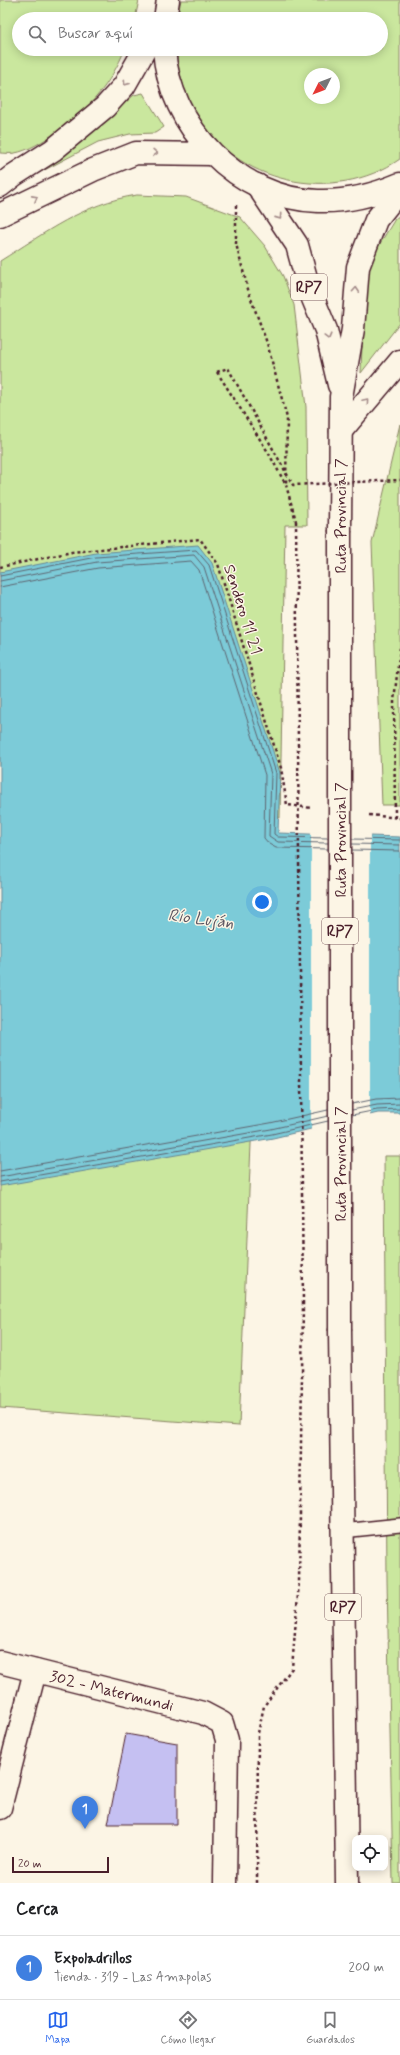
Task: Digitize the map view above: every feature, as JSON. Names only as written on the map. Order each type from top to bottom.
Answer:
[{"type":"main road","points":[[4,176],[53,150],[105,107],[124,86],[141,56]]},
{"type":"main road","name":"RP7","points":[[165,56],[171,86],[181,111],[194,133],[212,154],[233,171],[256,185],[286,196],[317,201],[349,200],[379,193],[400,184]]},
{"type":"main road","points":[[0,215],[93,170],[136,153],[212,154]]},
{"type":"main road","name":"Ruta Provincial 7","points":[[256,185],[297,245],[309,289],[326,330],[342,397]]},
{"type":"main road","name":"Ruta Provincial 7","points":[[342,1531],[340,1331],[340,530],[342,397],[353,329],[358,267],[376,220],[400,190]]},
{"type":"main road","points":[[341,431],[400,361]]},
{"type":"main road","name":"RP7","points":[[342,1531],[347,1883]]},
{"type":"main road","name":"302 - Matermundi","points":[[0,1662],[203,1713],[222,1723],[227,1740],[225,1883]]},
{"type":"main road","points":[[0,1808],[35,1671]]},
{"type":"lane","points":[[342,1531],[400,1525]]},
{"type":"path","points":[[233,171],[236,244],[249,293],[267,343],[287,418],[286,485]]},
{"type":"path","points":[[257,1883],[258,1733],[264,1706],[292,1668],[297,1605],[303,1304],[296,521],[286,485],[268,452],[217,372],[228,368],[293,485],[400,480]]},
{"type":"path","name":"Sendero 11 21","points":[[0,566],[72,552],[200,539],[218,564],[280,768]]},
{"type":"path","points":[[395,818],[394,701],[400,648]]},
{"type":"green space","points":[[0,0],[139,0],[136,12],[12,12],[12,56],[122,56],[116,68],[97,96],[71,121],[48,138],[25,150],[13,153],[0,153]]},
{"type":"green space","points":[[181,0],[400,0],[400,159],[374,173],[346,181],[316,183],[287,180],[260,171],[234,156],[212,137],[195,112],[180,74],[177,56],[388,56],[388,12],[178,12]]},
{"type":"green space","points":[[143,93],[164,127],[155,133],[130,134],[98,142],[35,175],[32,173],[84,139],[134,95]]},
{"type":"green space","points":[[137,195],[186,197],[240,217],[265,246],[283,276],[294,305],[306,407],[307,525],[285,525],[280,818],[109,791],[0,766],[0,261],[49,230],[82,212],[118,199]]},
{"type":"green space","points":[[400,215],[400,323],[361,373],[364,291],[373,255],[395,219]]},
{"type":"green space","points":[[400,424],[400,805],[382,805],[372,543]]},
{"type":"green space","points":[[255,1050],[239,1426],[0,1408],[0,1059]]},
{"type":"green space","points":[[384,1156],[400,1156],[400,1883],[393,1883],[387,1580]]},
{"type":"water","name":"Río Luján","points":[[198,545],[212,563],[280,773],[278,833],[400,837],[400,1113],[378,1113],[273,1138],[0,1186],[0,572],[96,553]]},
{"type":"pier","points":[[311,832],[370,834],[370,1117],[311,1131]]},
{"type":"building","points":[[126,1734],[177,1743],[177,1824],[108,1824]]},
{"type":"place","name":"Expoladrillos","points":[[85,1829]]}]
